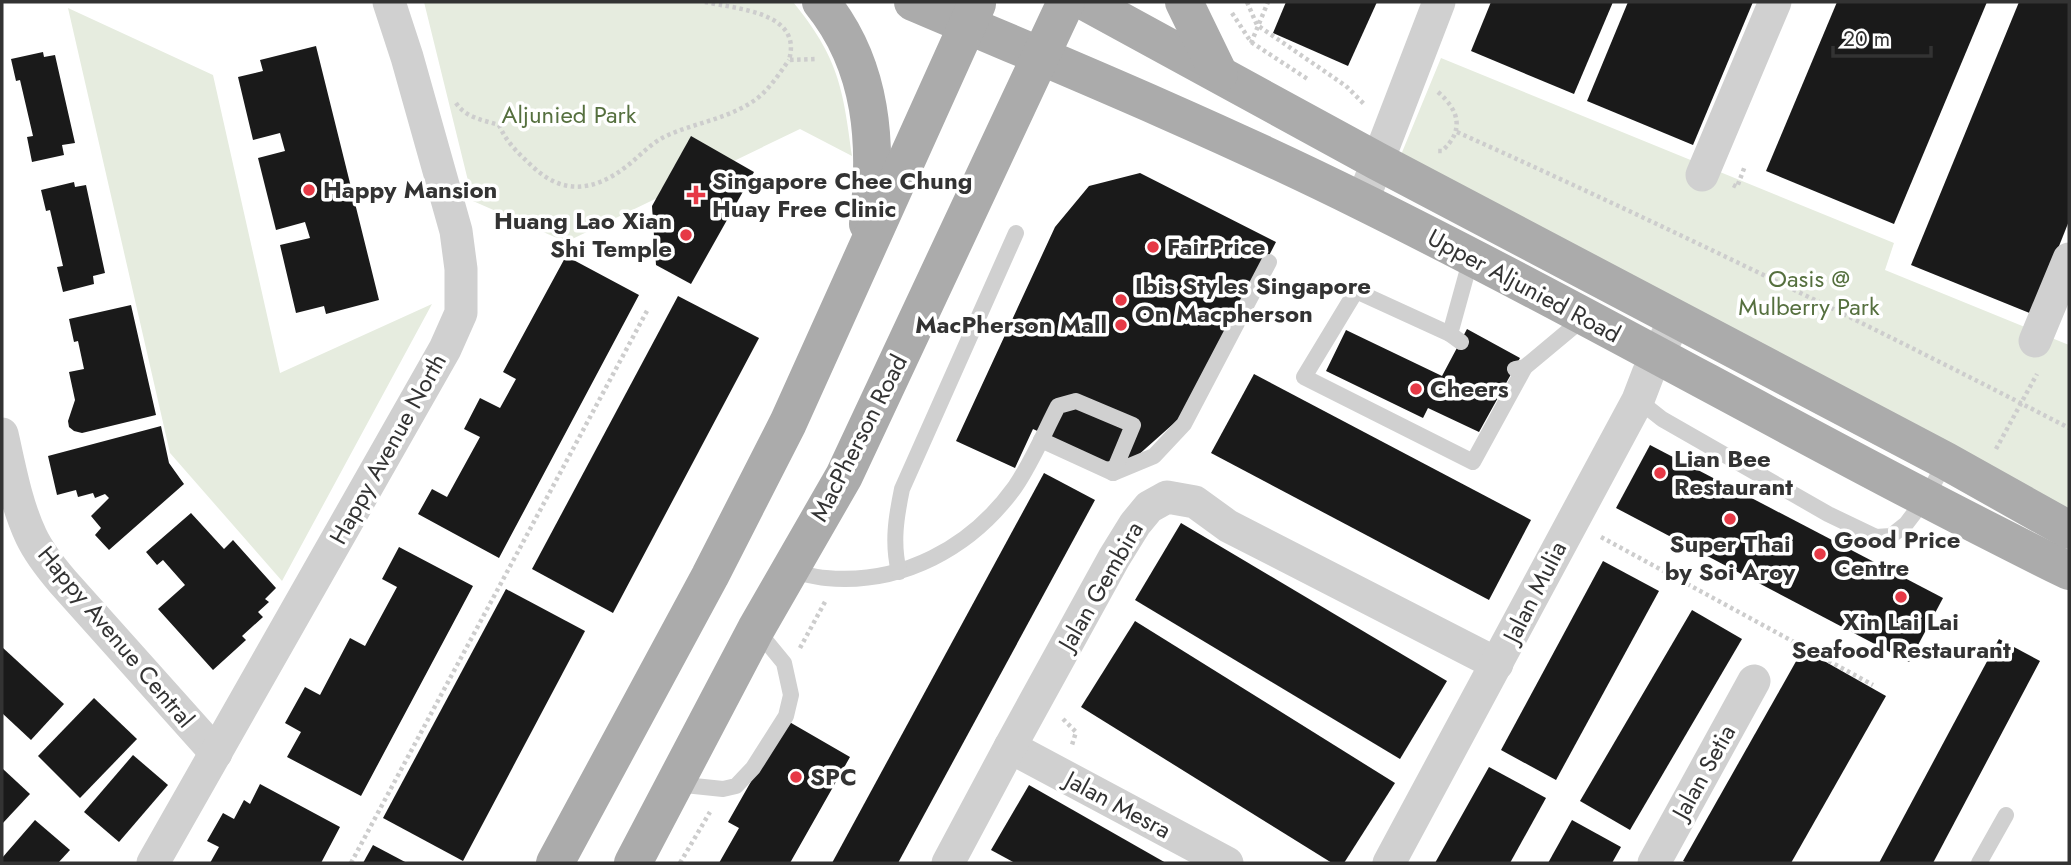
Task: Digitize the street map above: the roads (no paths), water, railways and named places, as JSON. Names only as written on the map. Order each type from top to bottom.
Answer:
[{"type":"main road","points":[[821,2],[848,40],[868,104],[873,167],[862,260]]},
{"type":"main road","name":"Upper Aljunied Road","points":[[913,2],[973,14],[1042,55],[1362,201],[1925,499],[2069,571]]},
{"type":"main road","name":"MacPherson Road","points":[[633,863],[757,629],[844,476],[1066,2]]},
{"type":"main road","name":"Upper Aljunied Road","points":[[1086,2],[1226,78],[1379,135],[1676,318],[2069,530]]},
{"type":"main road","points":[[1184,2],[1226,78]]},
{"type":"main road","points":[[555,863],[710,576],[788,423],[973,14]]},
{"type":"street","name":"Happy Avenue North","points":[[153,863],[438,361],[461,313],[461,269],[456,231],[407,57],[388,2]]},
{"type":"street","points":[[1362,201],[1379,135],[1413,65],[1439,2]]},
{"type":"street","points":[[1702,175],[1775,2]]},
{"type":"street","points":[[2035,341],[2069,260]]},
{"type":"street","name":"Jalan Mulia","points":[[1390,863],[1638,400],[1676,318]]},
{"type":"street","name":"Happy Avenue Central","points":[[2,435],[21,509],[44,559],[216,753]]},
{"type":"street","name":"Jalan Gembira","points":[[948,863],[1135,524],[1149,508],[1167,497],[1195,502],[1228,526],[1497,664]]},
{"type":"street","name":"Jalan Setia","points":[[1654,863],[1754,681]]},
{"type":"street","name":"Jalan Mesra","points":[[1010,747],[1227,863]]},
{"type":"lane","points":[[899,572],[894,549],[896,517],[902,489],[1016,233]]},
{"type":"lane","points":[[1471,258],[1455,338],[1356,291],[1304,377],[1473,462],[1519,368],[1585,317]]},
{"type":"lane","points":[[1041,440],[1113,473],[1154,456],[1184,424],[1269,262]]},
{"type":"lane","points":[[1638,400],[1662,419],[1828,514],[1876,537],[1892,536],[1906,524],[1925,499],[1945,461]]},
{"type":"lane","points":[[789,571],[825,578],[862,579],[899,572],[965,540],[993,514],[1016,485],[1058,406],[1076,401],[1133,425],[1113,473]]},
{"type":"lane","points":[[675,784],[723,789],[736,786],[753,768],[786,716],[791,695],[784,663],[757,629]]},
{"type":"lane","points":[[1979,863],[2006,815]]},
{"type":"place","name":"Happy Mansion","points":[[309,190]]},
{"type":"place","name":"Singapore Chee Chung Huay Free Clinic","points":[[696,195]]},
{"type":"place","name":"Huang Lao Xian Shi Temple","points":[[686,235]]},
{"type":"place","name":"FairPrice","points":[[1153,247]]},
{"type":"place","name":"Ibis Styles Singapore On Macpherson","points":[[1121,300]]},
{"type":"place","name":"MacPherson Mall","points":[[1121,325]]},
{"type":"place","name":"Cheers","points":[[1416,389]]},
{"type":"place","name":"Lian Bee Restaurant","points":[[1660,473]]},
{"type":"place","name":"Super Thai by Soi Aroy","points":[[1730,519]]},
{"type":"place","name":"Good Price Centre","points":[[1820,554]]},
{"type":"place","name":"Xin Lai Lai Seafood Restaurant","points":[[1901,597]]},
{"type":"place","name":"SPC","points":[[796,777]]},
{"type":"park label","name":"Aljunied Park","points":[[569,115]]},
{"type":"park label","name":"Oasis @ Mulberry Park","points":[[1809,293]]}]
